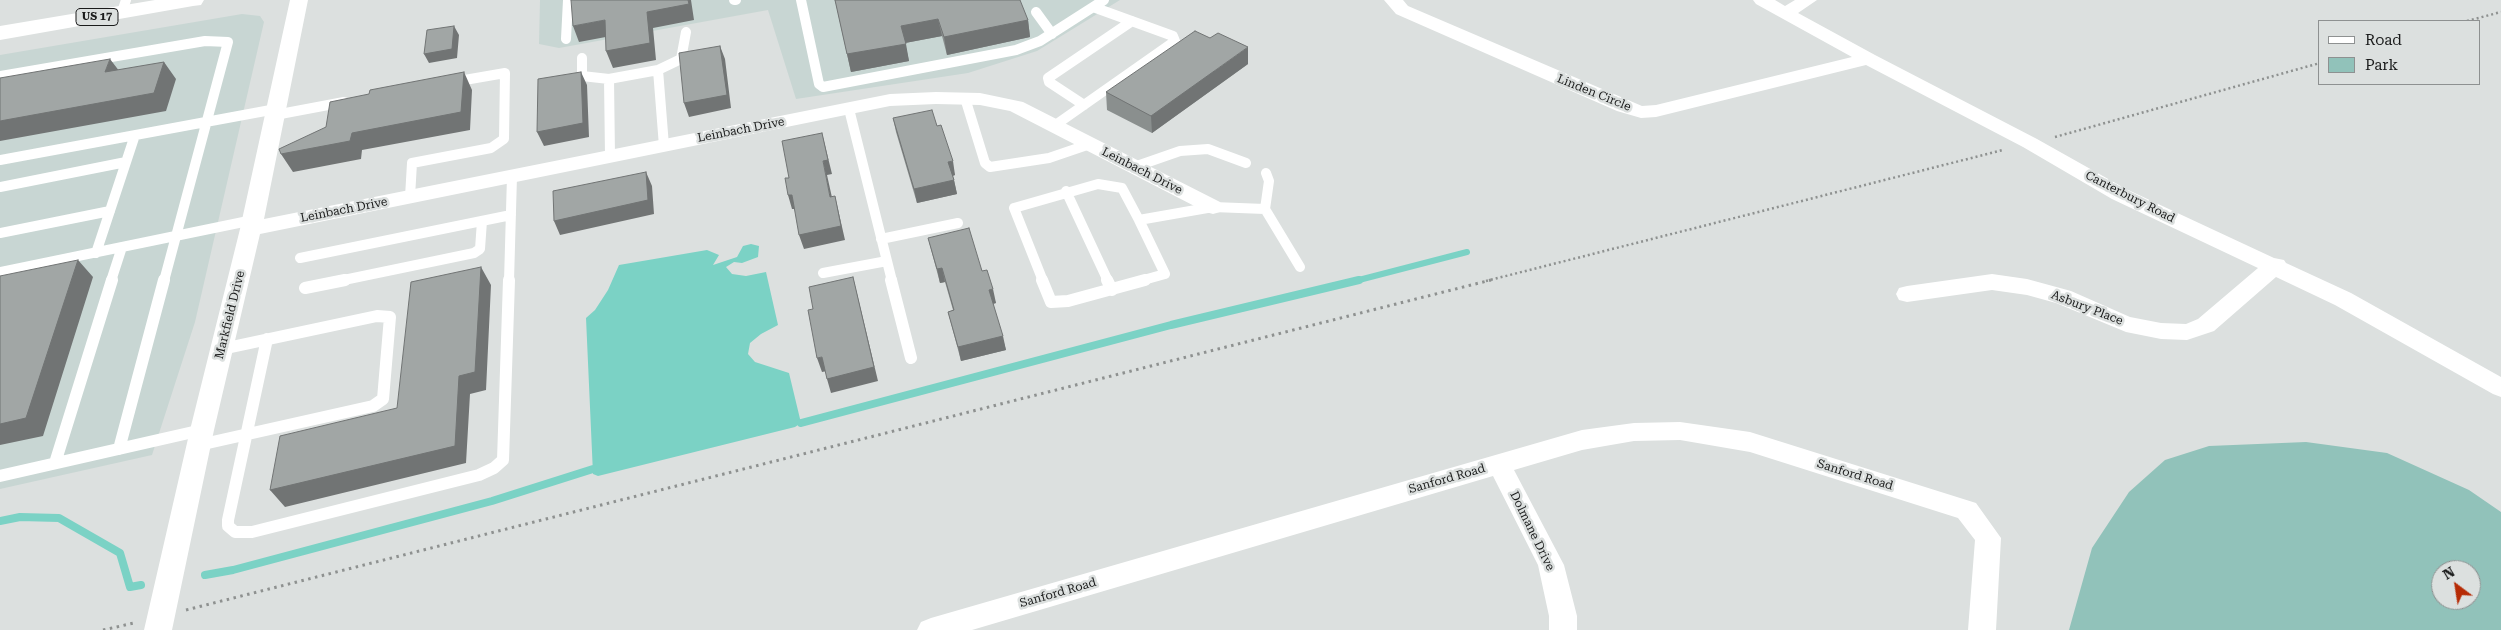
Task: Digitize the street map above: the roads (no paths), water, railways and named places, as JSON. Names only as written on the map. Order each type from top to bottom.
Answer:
[{"type":"highway","name":"US 17","points":[[0,33],[124,6],[193,0]]},
{"type":"street","name":"Markfield Drive","points":[[160,623],[201,438],[252,224],[299,0]]},
{"type":"street","name":"Linden Circle","points":[[1393,0],[1402,10],[1624,107],[1641,112],[1656,111],[1868,59]]},
{"type":"street","name":"Canterbury Road","points":[[1762,0],[1868,59],[2030,143],[2119,194],[2276,265],[2343,299],[2501,388]]},
{"type":"street","points":[[1785,13],[1808,0]]},
{"type":"street","name":"Leinbach Drive","points":[[252,224],[410,196],[890,100],[965,98],[1016,106],[1212,207]]},
{"type":"street","name":"Asbury Place","points":[[1907,294],[1992,282],[2027,286],[2063,297],[2126,324],[2161,331],[2186,332],[2206,324],[2276,265]]},
{"type":"street","name":"Sanford Road","points":[[931,630],[1582,440],[1634,432],[1680,431],[1750,442],[1967,510],[1988,538],[1982,630]]},
{"type":"street","name":"Dolmane Drive","points":[[1499,464],[1551,565],[1563,616],[1563,630]]},
{"type":"lane","points":[[566,39],[568,0]]},
{"type":"lane","points":[[801,0],[818,84],[823,87],[1016,50],[1040,41],[1104,0]]},
{"type":"lane","points":[[1054,126],[1175,41],[1173,36],[1093,7]]},
{"type":"lane","points":[[1036,12],[1052,34]]},
{"type":"lane","points":[[1084,105],[1048,82],[1048,78],[1132,21]]},
{"type":"lane","points":[[582,58],[582,76],[608,79],[658,70],[681,59],[686,32]]},
{"type":"lane","points":[[0,76],[205,41],[228,42],[119,449]]},
{"type":"lane","points":[[658,70],[664,146]]},
{"type":"lane","points":[[410,196],[412,163],[491,148],[504,139],[505,73],[438,85]]},
{"type":"lane","points":[[608,79],[610,156]]},
{"type":"lane","points":[[965,98],[985,163],[990,167],[1049,158],[1090,144]]},
{"type":"lane","points":[[0,160],[207,121],[352,101]]},
{"type":"lane","points":[[849,108],[911,358]]},
{"type":"lane","points":[[96,253],[135,135]]},
{"type":"lane","points":[[1134,167],[1180,151],[1208,149],[1246,163]]},
{"type":"lane","points":[[0,186],[126,162]]},
{"type":"lane","points":[[1266,173],[1269,181],[1265,210],[1300,267]]},
{"type":"lane","points":[[268,339],[228,520],[228,526],[235,532],[252,532],[480,475],[494,468],[503,460],[512,176]]},
{"type":"lane","points":[[1098,184],[1122,188],[1165,274],[1068,301],[1051,302],[1014,208],[1066,191],[1098,184]]},
{"type":"lane","points":[[1066,191],[1112,290]]},
{"type":"lane","points":[[1139,220],[1212,207],[1265,210]]},
{"type":"lane","points":[[0,232],[110,211]]},
{"type":"lane","points":[[300,258],[511,215]]},
{"type":"lane","points":[[305,288],[474,253],[480,249],[482,221]]},
{"type":"lane","points":[[881,239],[958,222]]},
{"type":"lane","points":[[0,272],[177,236],[252,224]]},
{"type":"lane","points":[[55,463],[122,247]]},
{"type":"lane","points":[[823,272],[887,261]]},
{"type":"lane","points":[[0,476],[119,449],[247,434],[373,406],[383,399],[390,317],[377,316],[222,349]]},
{"type":"waterway","points":[[1357,280],[1467,252]]},
{"type":"waterway","points":[[801,423],[1171,325],[1357,280]]},
{"type":"waterway","points":[[205,575],[233,570],[492,501],[593,469]]},
{"type":"waterway","points":[[0,521],[20,517],[59,518],[120,553],[130,587],[141,585]]}]
